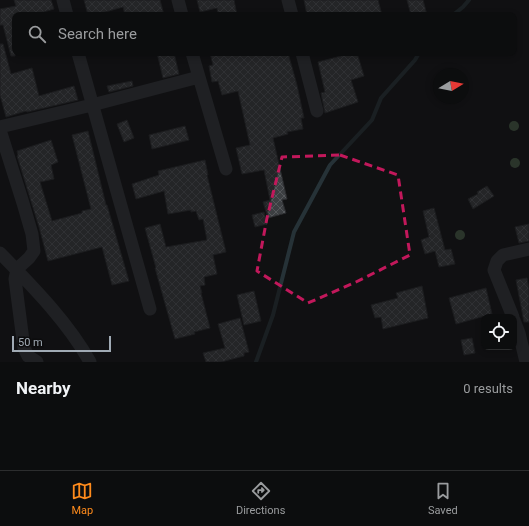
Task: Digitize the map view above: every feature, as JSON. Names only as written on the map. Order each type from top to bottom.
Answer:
[{"type":"street","points":[[63,0],[66,12]]},
{"type":"street","points":[[178,0],[181,12]]},
{"type":"street","points":[[288,0],[291,12]]},
{"type":"street","points":[[79,56],[150,309]]},
{"type":"street","points":[[193,56],[226,169]]},
{"type":"street","points":[[303,56],[318,111]]},
{"type":"street","points":[[0,127],[199,77]]},
{"type":"street","points":[[0,130],[32,234],[34,251],[17,269],[15,279],[24,348],[28,356],[37,362]]},
{"type":"street","points":[[512,314],[494,270],[497,261],[504,255],[529,249]]},
{"type":"street","points":[[0,253],[17,269],[63,324],[83,350],[90,362]]},
{"type":"street","points":[[517,328],[526,362]]},
{"type":"highlighted area","points":[[340,155],[398,175],[410,255],[356,282],[308,303],[257,271],[267,218],[282,157]]},
{"type":"building","points":[[14,0],[51,0],[54,9],[44,12],[12,12],[11,56],[3,25],[0,25],[0,9],[16,6]]},
{"type":"building","points":[[84,0],[160,0],[163,12],[124,12],[123,7],[106,12],[87,12]]},
{"type":"building","points":[[197,0],[234,0],[236,12],[218,12],[217,8],[200,12]]},
{"type":"building","points":[[304,0],[378,0],[381,12],[306,12]]},
{"type":"building","points":[[407,0],[423,0],[426,12],[410,12]]},
{"type":"building","points":[[0,44],[3,44],[11,74],[32,68],[39,96],[74,86],[78,100],[26,111],[6,117],[0,95]]},
{"type":"building","points":[[158,56],[175,56],[179,74],[163,78]]},
{"type":"building","points":[[211,56],[289,56],[304,118],[301,118],[303,129],[287,132],[288,134],[273,138],[287,199],[282,200],[286,213],[268,218],[263,202],[270,200],[264,170],[242,174],[236,148],[250,145],[238,91],[222,95],[218,81],[212,82],[209,66],[213,65]]},
{"type":"building","points":[[341,56],[358,56],[364,76],[351,80],[358,102],[325,113],[321,93],[325,92],[318,62]]},
{"type":"building","points":[[132,81],[133,86],[109,92],[107,86]]},
{"type":"building","points":[[127,120],[134,138],[124,142],[117,124]]},
{"type":"building","points":[[185,126],[189,140],[152,149],[149,135]]},
{"type":"building","points":[[88,131],[106,205],[129,281],[112,285],[102,247],[48,261],[17,156],[17,151],[51,140],[58,162],[51,165],[54,179],[40,182],[52,221],[82,213],[82,211],[91,209],[72,135]]},
{"type":"building","points":[[205,160],[207,175],[226,252],[213,255],[217,274],[204,277],[205,285],[200,286],[210,328],[194,332],[195,334],[175,339],[145,228],[160,224],[166,247],[207,240],[203,219],[199,220],[196,211],[191,212],[191,210],[168,214],[164,191],[136,199],[132,184],[159,175],[158,171]]},
{"type":"building","points":[[487,186],[494,196],[473,209],[468,199],[478,194],[477,192]]},
{"type":"building","points":[[434,208],[445,250],[451,249],[455,264],[439,267],[435,251],[425,254],[421,240],[429,237],[423,211]]},
{"type":"building","points":[[264,212],[267,224],[255,227],[252,215]]},
{"type":"building","points":[[529,224],[529,241],[519,243],[515,227]]},
{"type":"building","points":[[527,278],[529,289],[529,322],[524,322],[516,280]]},
{"type":"building","points":[[422,286],[428,318],[383,329],[381,317],[375,318],[371,305],[398,298],[396,293]]},
{"type":"building","points":[[486,288],[492,314],[481,314],[481,317],[456,324],[449,298]]},
{"type":"building","points":[[254,291],[261,321],[244,325],[237,295]]},
{"type":"building","points":[[240,318],[249,352],[244,353],[244,356],[221,362],[206,362],[203,353],[225,348],[218,324]]},
{"type":"building","points":[[472,338],[475,353],[464,355],[461,340]]},
{"type":"waterway","points":[[457,12],[469,0]]},
{"type":"waterway","points":[[256,362],[273,315],[294,232],[330,165],[372,120],[381,98],[417,56]]}]
